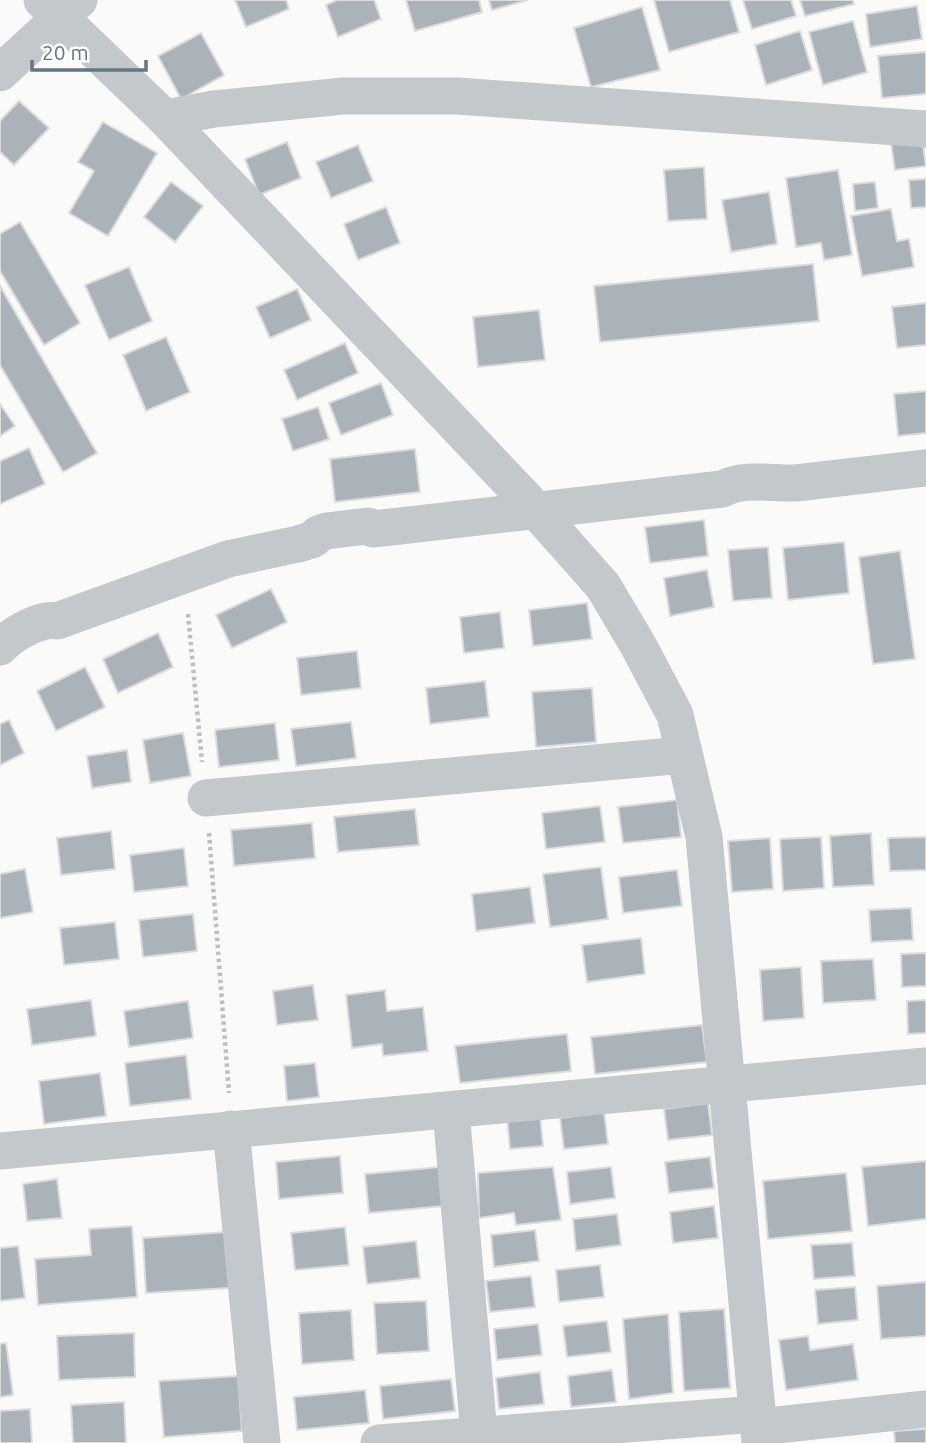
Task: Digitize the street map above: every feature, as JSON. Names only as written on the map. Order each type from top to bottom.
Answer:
[{"type":"street","points":[[0,73],[61,6],[537,512],[603,586],[638,645],[675,715],[704,837],[759,1428]]},
{"type":"street","points":[[165,118],[214,109],[343,96],[457,96],[926,129]]},
{"type":"street","points":[[0,647],[47,619],[57,621],[228,559],[298,544],[314,539],[326,531],[368,526],[373,529],[537,512],[722,489],[731,484],[771,481],[780,484],[796,483],[926,468]]},
{"type":"street","points":[[206,798],[684,755]]},
{"type":"street","points":[[0,1151],[926,1066]]},
{"type":"street","points":[[451,1110],[479,1434]]},
{"type":"street","points":[[231,1129],[262,1443]]},
{"type":"street","points":[[379,1443],[479,1434],[759,1428],[926,1409]]},
{"type":"path","points":[[184,574],[217,916],[231,1129]]},
{"type":"building","points":[[235,0],[286,0],[289,9],[246,27]]},
{"type":"building","points":[[337,0],[374,0],[381,19],[338,37],[326,5]]},
{"type":"building","points":[[406,0],[479,0],[482,12],[415,31]]},
{"type":"building","points":[[489,0],[528,0],[492,10]]},
{"type":"building","points":[[654,0],[730,0],[739,32],[669,52]]},
{"type":"building","points":[[743,0],[791,0],[796,16],[752,29]]},
{"type":"building","points":[[800,0],[853,0],[854,4],[805,16]]},
{"type":"building","points":[[917,6],[922,39],[870,47],[866,14]]},
{"type":"building","points":[[642,7],[660,70],[591,87],[574,28]]},
{"type":"building","points":[[853,21],[867,72],[823,85],[809,32]]},
{"type":"building","points":[[800,31],[812,70],[766,85],[755,45]]},
{"type":"building","points":[[201,33],[224,75],[181,99],[158,56]]},
{"type":"building","points":[[926,52],[926,94],[882,98],[878,56]]},
{"type":"building","points":[[19,101],[49,128],[14,165],[0,152],[0,121]]},
{"type":"building","points":[[103,122],[157,153],[108,236],[69,213],[94,171],[78,162]]},
{"type":"building","points":[[922,139],[926,166],[895,170],[891,143]]},
{"type":"building","points":[[287,142],[301,178],[259,195],[245,159]]},
{"type":"building","points":[[358,145],[373,181],[331,198],[316,162]]},
{"type":"building","points":[[704,167],[707,219],[668,221],[664,170]]},
{"type":"building","points":[[838,170],[852,255],[824,260],[821,243],[796,247],[786,178]]},
{"type":"building","points":[[926,179],[926,207],[911,208],[909,180]]},
{"type":"building","points":[[171,182],[203,206],[175,242],[144,217]]},
{"type":"building","points":[[875,182],[878,208],[855,211],[853,184]]},
{"type":"building","points":[[769,192],[777,244],[731,252],[722,200]]},
{"type":"building","points":[[386,207],[400,243],[358,260],[344,224]]},
{"type":"building","points":[[891,209],[897,241],[909,239],[914,267],[862,276],[851,216]]},
{"type":"building","points":[[20,222],[80,323],[44,345],[0,271],[0,234]]},
{"type":"building","points":[[813,264],[819,321],[600,342],[594,286]]},
{"type":"building","points":[[129,267],[152,321],[109,340],[85,285]]},
{"type":"building","points":[[0,286],[97,453],[63,472],[0,365]]},
{"type":"building","points":[[297,289],[311,320],[270,338],[256,307]]},
{"type":"building","points":[[926,303],[926,345],[897,348],[892,307]]},
{"type":"building","points":[[539,310],[545,360],[478,367],[473,317]]},
{"type":"building","points":[[166,337],[190,392],[146,411],[123,355]]},
{"type":"building","points":[[345,343],[358,373],[297,400],[284,370]]},
{"type":"building","points":[[381,383],[393,415],[341,435],[329,403]]},
{"type":"building","points":[[926,391],[926,433],[898,436],[894,394]]},
{"type":"building","points":[[0,404],[15,426],[0,436]]},
{"type":"building","points":[[318,407],[329,439],[293,451],[282,419]]},
{"type":"building","points":[[29,448],[45,484],[0,504],[0,461]]},
{"type":"building","points":[[415,449],[420,492],[335,502],[330,459]]},
{"type":"building","points":[[704,520],[708,556],[650,563],[645,527]]},
{"type":"building","points":[[844,542],[849,593],[788,600],[783,548]]},
{"type":"building","points":[[768,547],[772,598],[733,601],[728,550]]},
{"type":"building","points":[[900,551],[915,659],[873,664],[859,557]]},
{"type":"building","points":[[707,570],[714,607],[670,616],[664,578]]},
{"type":"building","points":[[271,589],[287,622],[232,648],[216,615]]},
{"type":"building","points":[[587,603],[592,639],[533,646],[529,610]]},
{"type":"building","points":[[500,612],[504,648],[464,653],[460,617]]},
{"type":"building","points":[[158,633],[173,667],[118,693],[103,659]]},
{"type":"building","points":[[357,651],[361,688],[301,695],[297,658]]},
{"type":"building","points":[[85,667],[105,707],[56,731],[37,691]]},
{"type":"building","points":[[485,681],[489,717],[430,724],[426,688]]},
{"type":"building","points":[[592,688],[596,742],[536,747],[532,692]]},
{"type":"building","points":[[9,720],[24,753],[0,765],[0,724]]},
{"type":"building","points":[[351,722],[356,758],[296,766],[291,729]]},
{"type":"building","points":[[275,723],[279,760],[219,767],[215,730]]},
{"type":"building","points":[[183,733],[191,776],[150,783],[143,740]]},
{"type":"building","points":[[127,750],[131,782],[92,788],[87,756]]},
{"type":"building","points":[[677,800],[681,837],[623,843],[618,807]]},
{"type":"building","points":[[600,806],[605,842],[546,849],[542,813]]},
{"type":"building","points":[[415,809],[419,845],[338,852],[334,817]]},
{"type":"building","points":[[312,823],[315,858],[234,866],[231,830]]},
{"type":"building","points":[[111,831],[115,869],[61,875],[57,838]]},
{"type":"building","points":[[871,833],[874,885],[833,887],[830,836]]},
{"type":"building","points":[[821,837],[824,888],[783,891],[780,839]]},
{"type":"building","points":[[926,837],[926,870],[890,871],[888,838]]},
{"type":"building","points":[[770,838],[773,889],[732,892],[728,841]]},
{"type":"building","points":[[184,848],[188,886],[134,892],[130,855]]},
{"type":"building","points":[[601,867],[608,919],[550,927],[543,874]]},
{"type":"building","points":[[25,869],[33,912],[0,918],[0,874]]},
{"type":"building","points":[[677,870],[682,906],[623,913],[619,877]]},
{"type":"building","points":[[530,887],[535,923],[476,931],[472,894]]},
{"type":"building","points":[[911,908],[913,940],[871,942],[869,910]]},
{"type":"building","points":[[193,914],[197,951],[143,957],[139,920]]},
{"type":"building","points":[[115,922],[119,959],[64,965],[60,928]]},
{"type":"building","points":[[641,938],[645,974],[587,982],[582,945]]},
{"type":"building","points":[[926,953],[926,986],[902,987],[901,954]]},
{"type":"building","points":[[873,959],[876,1000],[823,1003],[821,961]]},
{"type":"building","points":[[801,967],[804,1018],[763,1021],[760,970]]},
{"type":"building","points":[[313,985],[318,1020],[277,1025],[273,991]]},
{"type":"building","points":[[385,990],[387,1011],[423,1007],[428,1051],[383,1056],[382,1044],[352,1048],[346,995]]},
{"type":"building","points":[[91,1000],[96,1036],[32,1045],[27,1009]]},
{"type":"building","points":[[926,1000],[926,1033],[908,1034],[907,1001]]},
{"type":"building","points":[[188,1001],[193,1038],[129,1047],[124,1011]]},
{"type":"building","points":[[702,1025],[707,1062],[595,1074],[591,1037]]},
{"type":"building","points":[[567,1034],[571,1071],[460,1083],[455,1046]]},
{"type":"building","points":[[186,1055],[191,1099],[130,1106],[125,1063]]},
{"type":"building","points":[[315,1063],[319,1097],[287,1101],[284,1066]]},
{"type":"building","points":[[100,1073],[106,1116],[44,1124],[39,1081]]},
{"type":"building","points":[[708,1103],[712,1135],[668,1140],[664,1109]]},
{"type":"building","points":[[604,1112],[608,1144],[564,1149],[560,1118]]},
{"type":"building","points":[[540,1114],[543,1146],[510,1149],[507,1117]]},
{"type":"building","points":[[340,1156],[343,1193],[279,1199],[276,1162]]},
{"type":"building","points":[[710,1157],[714,1188],[669,1193],[665,1162]]},
{"type":"building","points":[[926,1161],[926,1219],[868,1226],[862,1167]]},
{"type":"building","points":[[440,1167],[444,1206],[369,1213],[365,1174]]},
{"type":"building","points":[[553,1167],[561,1220],[516,1225],[514,1213],[479,1218],[478,1173]]},
{"type":"building","points":[[611,1167],[615,1198],[570,1204],[567,1172]]},
{"type":"building","points":[[846,1173],[852,1231],[768,1239],[763,1181]]},
{"type":"building","points":[[57,1179],[62,1218],[27,1221],[23,1184]]},
{"type":"building","points":[[714,1206],[718,1238],[673,1243],[670,1212]]},
{"type":"building","points":[[617,1214],[621,1245],[576,1251],[573,1219]]},
{"type":"building","points":[[132,1226],[137,1297],[38,1305],[35,1259],[91,1255],[89,1229]]},
{"type":"building","points":[[345,1227],[349,1265],[295,1270],[291,1233]]},
{"type":"building","points":[[535,1230],[539,1261],[494,1267],[491,1235]]},
{"type":"building","points":[[226,1232],[229,1288],[146,1293],[143,1238]]},
{"type":"building","points":[[416,1241],[420,1278],[367,1284],[363,1247]]},
{"type":"building","points":[[852,1243],[855,1276],[814,1279],[811,1245]]},
{"type":"building","points":[[18,1246],[25,1298],[0,1301],[0,1248]]},
{"type":"building","points":[[600,1265],[604,1297],[559,1302],[556,1270]]},
{"type":"building","points":[[531,1276],[535,1307],[490,1312],[486,1281]]},
{"type":"building","points":[[926,1282],[926,1336],[881,1339],[877,1286]]},
{"type":"building","points":[[855,1287],[858,1320],[818,1324],[815,1290]]},
{"type":"building","points":[[426,1301],[429,1351],[377,1354],[374,1303]]},
{"type":"building","points":[[724,1309],[730,1388],[684,1391],[679,1312]]},
{"type":"building","points":[[351,1310],[354,1360],[302,1364],[299,1313]]},
{"type":"building","points":[[668,1314],[673,1393],[629,1399],[623,1319]]},
{"type":"building","points":[[607,1321],[611,1352],[567,1357],[563,1326]]},
{"type":"building","points":[[538,1324],[542,1355],[497,1360],[494,1329]]},
{"type":"building","points":[[134,1333],[135,1377],[59,1380],[57,1336]]},
{"type":"building","points":[[808,1336],[810,1350],[853,1344],[858,1380],[786,1390],[779,1340]]},
{"type":"building","points":[[6,1343],[13,1395],[0,1397],[0,1344]]},
{"type":"building","points":[[612,1370],[616,1402],[571,1407],[568,1376]]},
{"type":"building","points":[[540,1372],[544,1404],[499,1409],[496,1378]]},
{"type":"building","points":[[238,1376],[242,1431],[164,1437],[159,1381]]},
{"type":"building","points":[[451,1379],[455,1411],[383,1419],[380,1386]]},
{"type":"building","points":[[365,1390],[369,1423],[297,1430],[294,1397]]},
{"type":"building","points":[[124,1402],[126,1443],[73,1443],[71,1405]]},
{"type":"building","points":[[30,1409],[32,1443],[0,1443],[0,1411]]},
{"type":"building","points":[[926,1429],[926,1443],[895,1443],[894,1431]]}]
